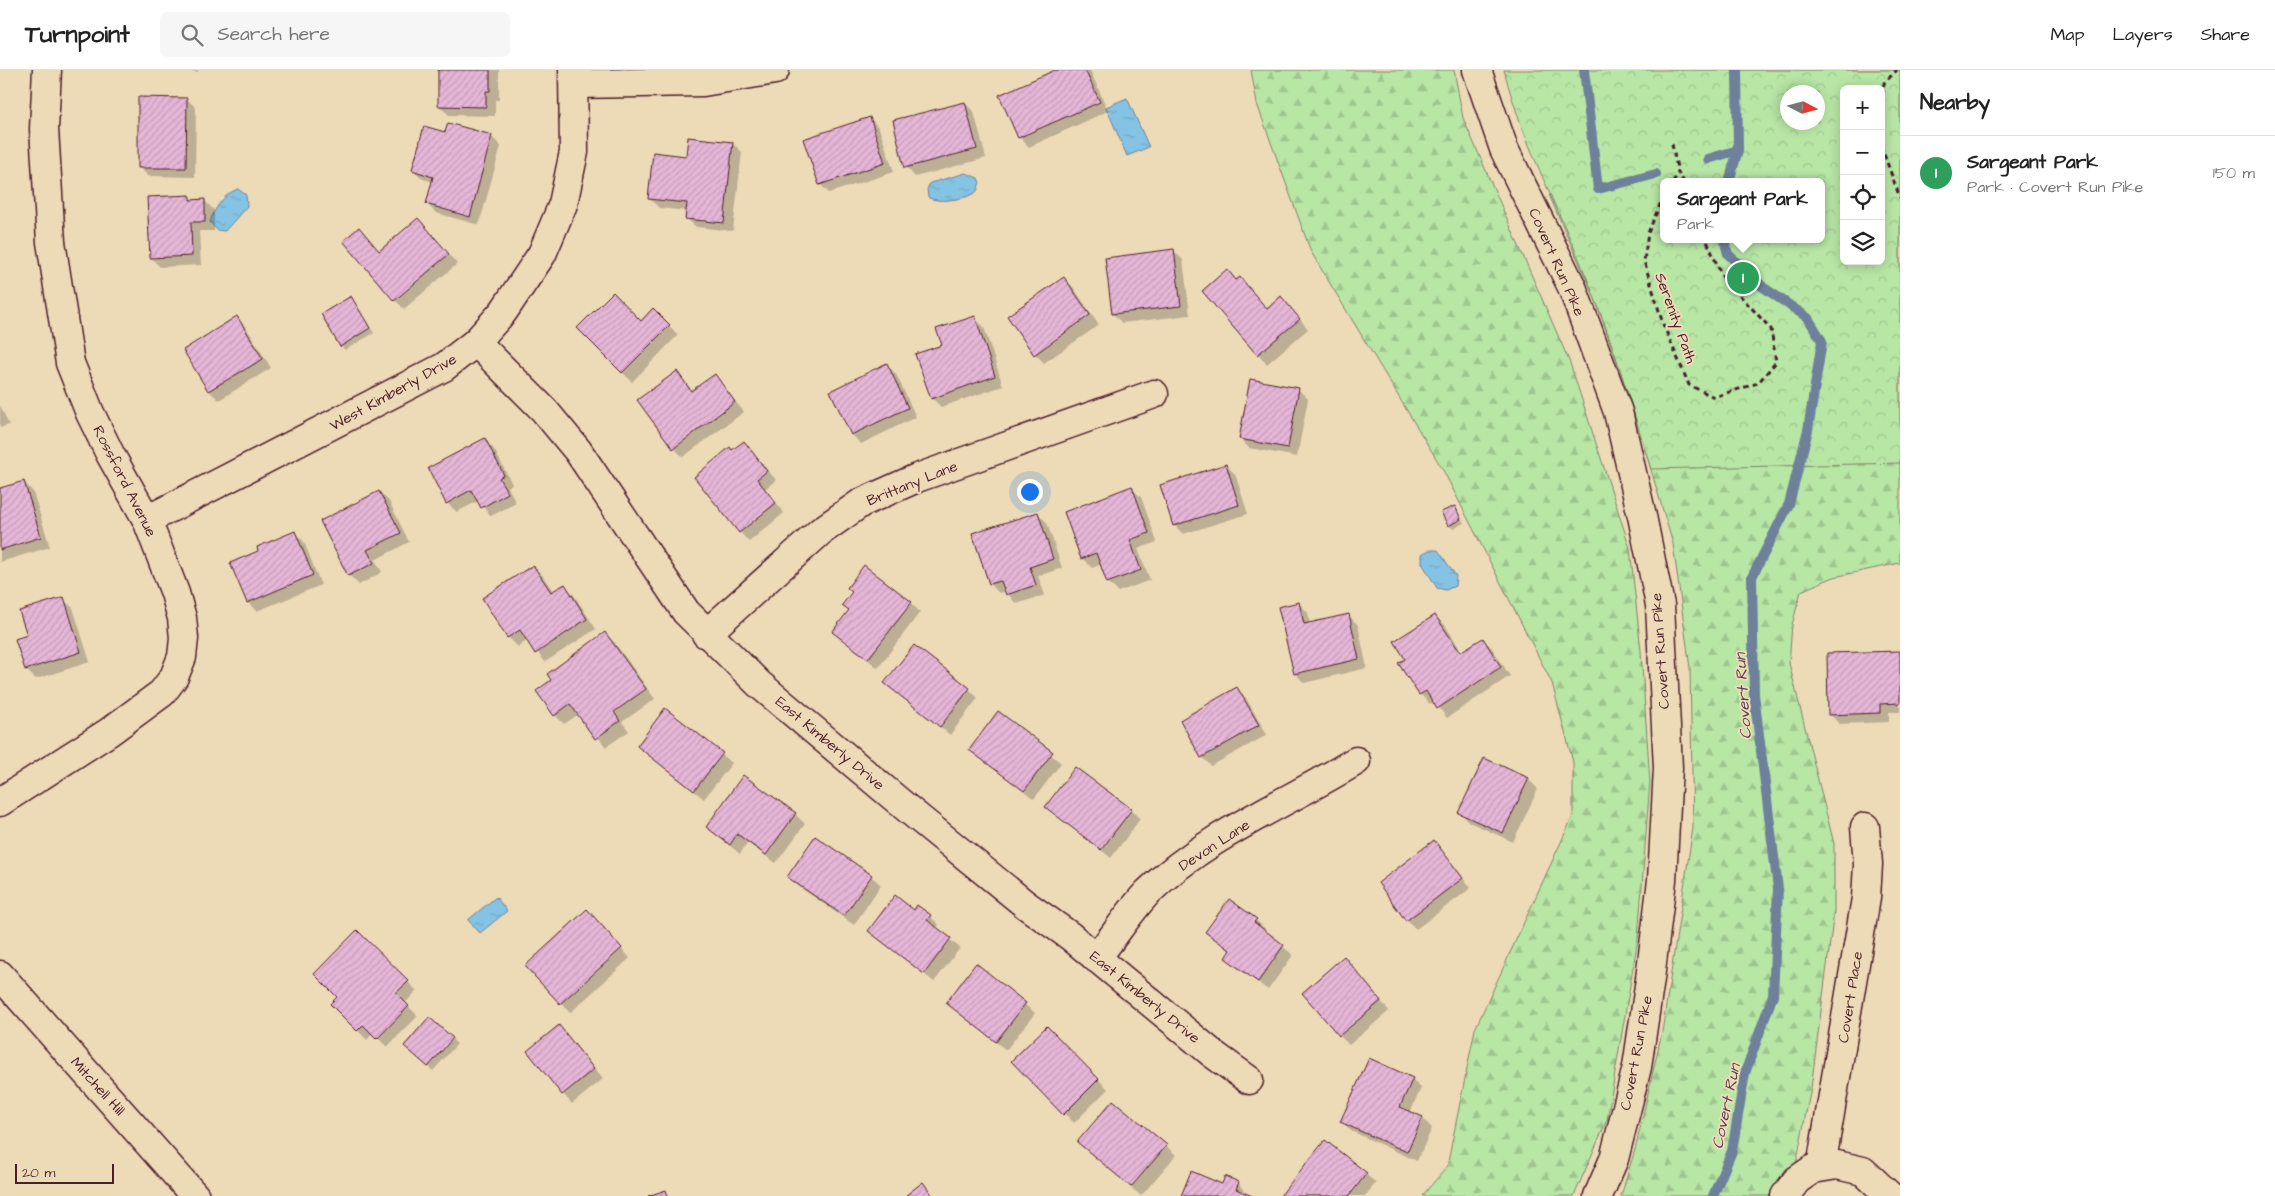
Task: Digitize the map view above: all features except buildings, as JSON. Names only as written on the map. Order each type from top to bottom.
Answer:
[{"type":"street","name":"Rossford Avenue","points":[[0,802],[145,708],[162,693],[174,677],[182,656],[184,638],[182,618],[147,520],[110,454],[90,413],[70,363],[51,242],[44,129],[47,70]]},
{"type":"street","points":[[574,77],[703,82],[775,70]]},
{"type":"street","name":"Covert Run Pike","points":[[1476,70],[1504,149],[1572,287],[1618,412],[1660,605],[1668,768],[1662,880],[1650,979],[1636,1067],[1614,1159],[1598,1196]]},
{"type":"street","name":"West Kimberly Drive","points":[[147,520],[444,367],[476,342],[503,312],[542,254],[563,204],[574,152],[574,77]]},
{"type":"street","name":"East Kimberly Drive","points":[[476,342],[544,410],[578,451],[686,612],[706,634],[759,684],[909,810],[1026,905],[1070,936],[1213,1054],[1249,1080]]},
{"type":"street","name":"Brittany Lane","points":[[706,634],[821,530],[861,503],[917,478],[1154,394]]},
{"type":"street","name":"Devon Lane","points":[[1096,958],[1147,894],[1170,873],[1211,843],[1356,761]]},
{"type":"street","name":"Covert Place","points":[[1821,1167],[1866,898],[1868,864],[1865,827]]},
{"type":"street","name":"Mitchell Hill","points":[[0,975],[195,1196]]},
{"type":"street","points":[[1785,1196],[1797,1180],[1813,1169],[1849,1166],[1863,1171],[1890,1196]]},
{"type":"path","points":[[1884,85],[1897,70]]},
{"type":"path","points":[[1672,144],[1678,173],[1681,178]]},
{"type":"path","points":[[1885,157],[1900,198]]},
{"type":"path","points":[[1675,178],[1678,173]]},
{"type":"path","name":"Serenity Path","points":[[1660,205],[1648,234],[1644,261],[1662,324],[1689,385],[1714,398],[1758,383],[1776,362],[1770,329],[1722,276],[1708,243]]},
{"type":"green space","points":[[1251,70],[1454,70],[1463,118],[1570,363],[1630,548],[1641,651],[1650,781],[1638,939],[1607,1120],[1574,1196],[1422,1196],[1447,1167],[1475,1029],[1573,816],[1573,762],[1552,683],[1443,470],[1311,252],[1257,104]]},
{"type":"green space","points":[[1504,70],[1900,70],[1900,463],[1651,469],[1602,317],[1583,268],[1522,128]]},
{"type":"green space","points":[[1691,70],[1900,70],[1900,563],[1834,577],[1801,591],[1792,625],[1789,663],[1834,844],[1834,912],[1811,1088],[1796,1164],[1769,1196],[1621,1196],[1636,1146],[1662,1032],[1693,828],[1690,668],[1673,544],[1630,399],[1594,296],[1549,195],[1559,201],[1660,238],[1660,243],[1825,243],[1825,178],[1817,178]]},
{"type":"water","points":[[1127,98],[1149,147],[1127,156],[1106,107]]},
{"type":"water","points":[[966,173],[978,178],[980,183],[973,194],[945,200],[928,197],[927,189],[930,183]]},
{"type":"water","points":[[238,189],[246,195],[247,206],[225,231],[217,230],[210,222],[214,212],[229,194]]},
{"type":"water","points":[[1429,550],[1438,550],[1456,576],[1455,586],[1446,590],[1437,588],[1422,563],[1422,554]]},
{"type":"water","points":[[496,897],[507,911],[480,933],[468,920]]},
{"type":"waterway","points":[[1584,70],[1598,189],[1656,174]]},
{"type":"waterway","name":"Covert Run","points":[[1730,178],[1738,150],[1737,70]]},
{"type":"waterway","points":[[1708,159],[1738,150]]},
{"type":"waterway","name":"Covert Run","points":[[1713,1196],[1732,1151],[1745,1073],[1773,995],[1778,889],[1754,694],[1752,577],[1789,504],[1808,430],[1822,341],[1808,318],[1763,287],[1728,254],[1725,243]]},
{"type":"place","name":"Sargeant Park","points":[[1743,278]]}]
